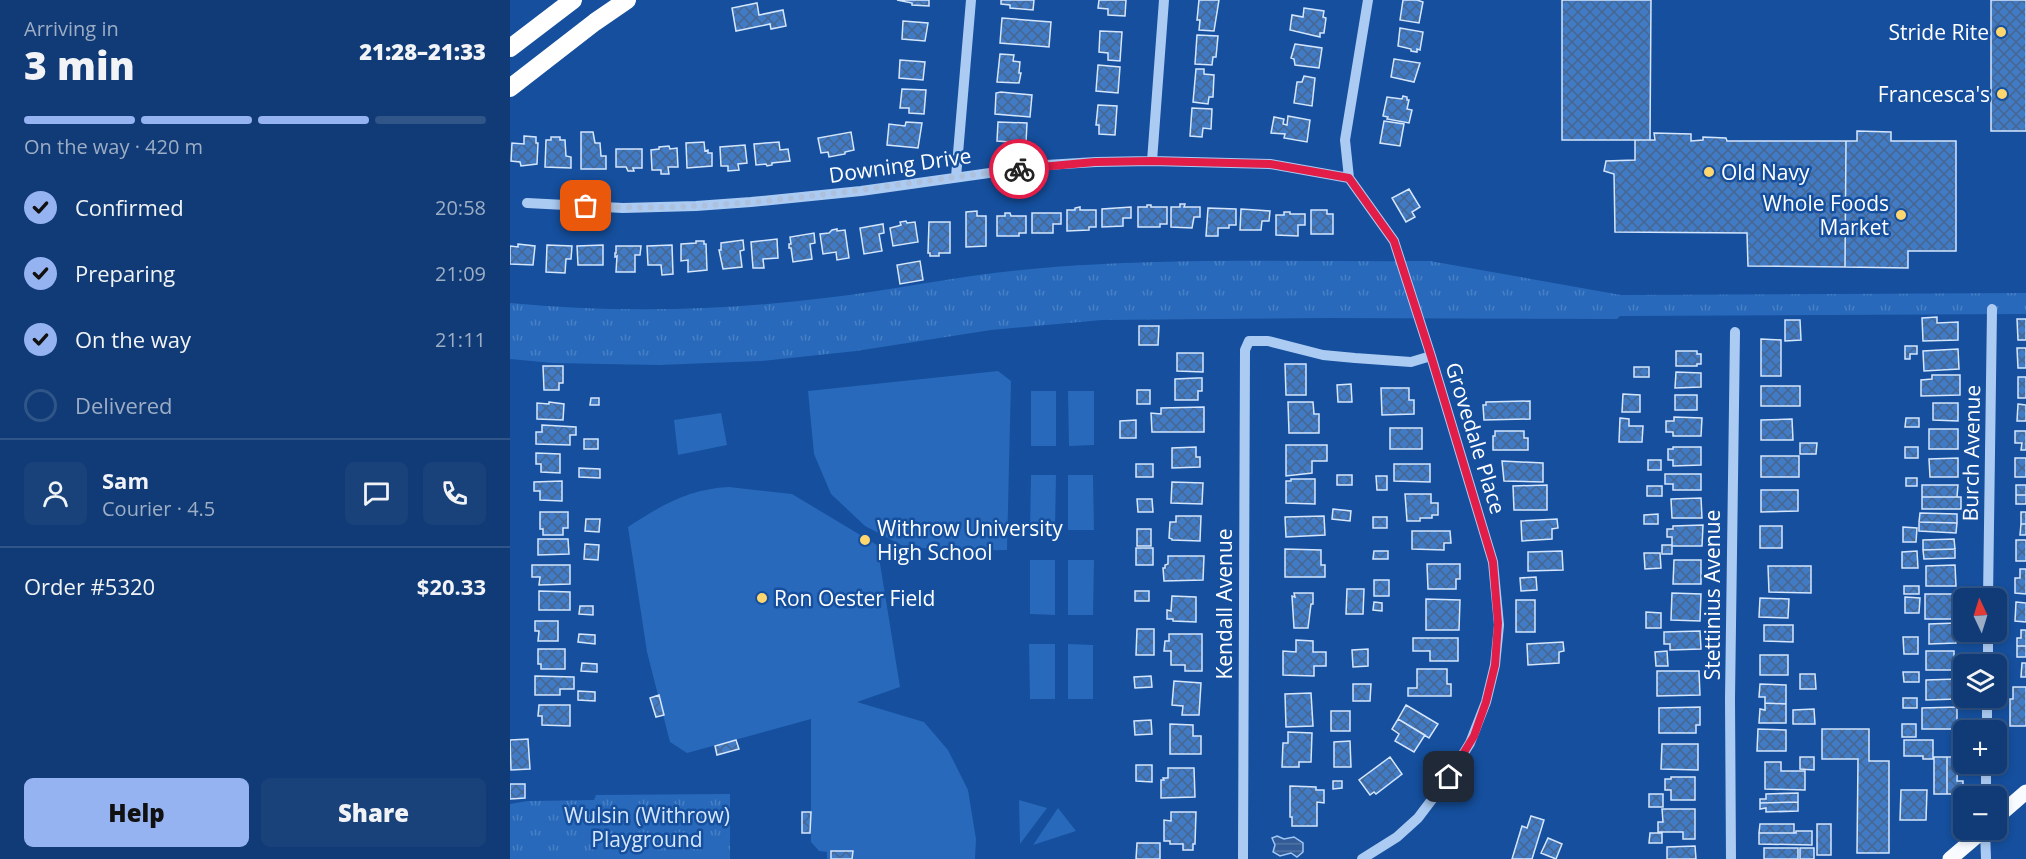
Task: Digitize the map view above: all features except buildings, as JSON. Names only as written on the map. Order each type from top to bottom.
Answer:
[{"type":"highway","points":[[510,48],[573,0]]},
{"type":"highway","points":[[510,88],[627,0]]},
{"type":"main road","points":[[2007,808],[2026,792]]},
{"type":"main road","points":[[1950,859],[1973,840]]},
{"type":"street","points":[[956,177],[970,0]]},
{"type":"street","points":[[1152,161],[1164,0]]},
{"type":"street","name":"Grovedale Place","points":[[1362,859],[1397,837],[1418,818],[1449,777],[1474,736],[1486,702],[1497,653],[1498,623],[1493,562],[1394,241],[1349,178],[1345,140],[1368,0]]},
{"type":"street","name":"Downing Drive","points":[[527,202],[623,207],[696,206],[798,198],[1047,165],[1095,162],[1270,164],[1349,178]]},
{"type":"street","name":"Burch Avenue","points":[[1988,588],[1992,309]]},
{"type":"street","name":"Stettinius Avenue","points":[[1731,859],[1730,699],[1735,332]]},
{"type":"street","name":"Kendall Avenue","points":[[1243,859],[1245,350],[1249,341],[1260,340],[1323,355],[1355,358],[1411,362],[1431,356]]},
{"type":"street","points":[[1985,840],[1986,859]]},
{"type":"green space","points":[[1180,261],[1430,261],[1621,295],[2026,293],[2026,314],[1620,316],[1617,319],[1102,320],[991,330],[856,351],[761,361],[658,365],[553,363],[510,359],[510,303],[628,309],[707,308],[825,298],[979,275],[1081,265]]},
{"type":"green space","points":[[998,371],[1011,381],[1007,550],[952,551],[903,546],[865,526],[831,494],[814,454],[808,391]]},
{"type":"green space","points":[[1031,391],[1056,391],[1056,446],[1031,446]]},
{"type":"green space","points":[[1068,391],[1094,391],[1094,445],[1069,446]]},
{"type":"green space","points":[[721,413],[727,445],[678,455],[674,420]]},
{"type":"green space","points":[[1031,475],[1056,475],[1055,530],[1030,529]]},
{"type":"green space","points":[[1068,475],[1093,475],[1094,530],[1068,530]]},
{"type":"green space","name":"Ron Oester Field","points":[[729,487],[792,494],[877,545],[900,687],[857,702],[924,722],[948,750],[968,790],[976,839],[975,859],[827,859],[827,852],[819,851],[811,842],[811,719],[687,753],[670,742],[647,652],[628,527],[676,499],[714,488]]},
{"type":"green space","points":[[1030,560],[1055,560],[1055,615],[1030,614]]},
{"type":"green space","points":[[1068,560],[1094,560],[1093,615],[1068,615]]},
{"type":"green space","points":[[1029,644],[1055,644],[1055,699],[1030,699]]},
{"type":"green space","points":[[1068,644],[1093,645],[1093,699],[1068,699]]},
{"type":"green space","name":"Wulsin (Withrow) Playground","points":[[730,794],[730,859],[510,859],[510,804],[528,801],[594,800],[596,795]]},
{"type":"green space","points":[[1019,800],[1047,808],[1020,844]]},
{"type":"green space","points":[[1058,808],[1076,831],[1033,845]]},
{"type":"shaded area","points":[[1277,836],[1284,839],[1294,837],[1303,843],[1303,852],[1297,857],[1291,853],[1280,856],[1273,852],[1275,845],[1272,838]]},
{"type":"way so far","points":[[586,206],[677,207],[798,198],[1019,169]]},
{"type":"place","name":"Stride Rite","points":[[2001,32]]},
{"type":"place","name":"Francesca's","points":[[2002,94]]},
{"type":"place","name":"Old Navy","points":[[1709,172]]},
{"type":"place","name":"Whole Foods Market","points":[[1901,215]]},
{"type":"place","name":"Withrow University High School","points":[[865,540]]},
{"type":"place","name":"Ron Oester Field","points":[[762,598]]},
{"type":"route","points":[[1019,169],[1095,162],[1270,164],[1349,178],[1394,241],[1493,562],[1498,623],[1495,665],[1486,702],[1474,736],[1449,777]]}]
